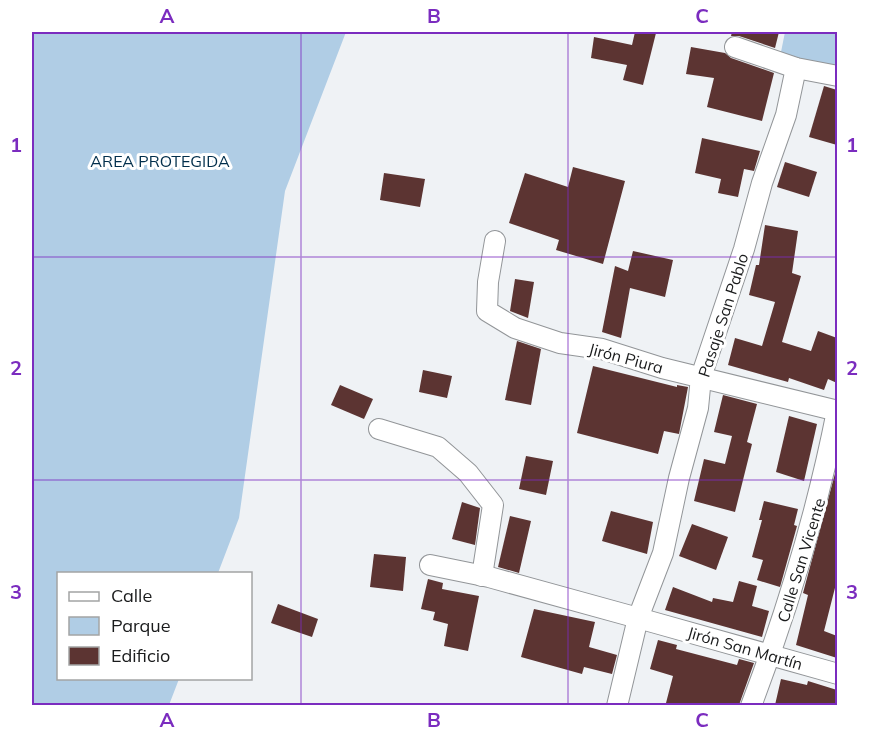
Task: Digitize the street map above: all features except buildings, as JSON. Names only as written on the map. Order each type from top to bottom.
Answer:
[{"type":"street","points":[[735,46],[796,68],[837,76]]},
{"type":"street","name":"Pasaje San Pablo","points":[[617,705],[645,620],[663,553],[679,478],[698,408],[701,377],[744,249],[762,183],[786,116],[796,68]]},
{"type":"street","name":"Jirón Piura","points":[[495,242],[488,282],[487,310],[515,327],[560,343],[602,349],[701,377],[837,411]]},
{"type":"street","name":"Calle San Vicente","points":[[752,705],[800,570],[822,489],[837,411]]},
{"type":"street","points":[[379,429],[438,447],[468,473],[493,505],[482,576]]},
{"type":"street","name":"Jirón San Martín","points":[[430,565],[482,576],[837,674]]},
{"type":"green space","name":"AREA PROTEGIDA","points":[[32,32],[346,32],[285,191],[239,518],[218,572],[57,572],[57,680],[179,680],[169,705],[32,705]]},
{"type":"green space","points":[[785,32],[837,32],[837,70],[781,52]]}]
